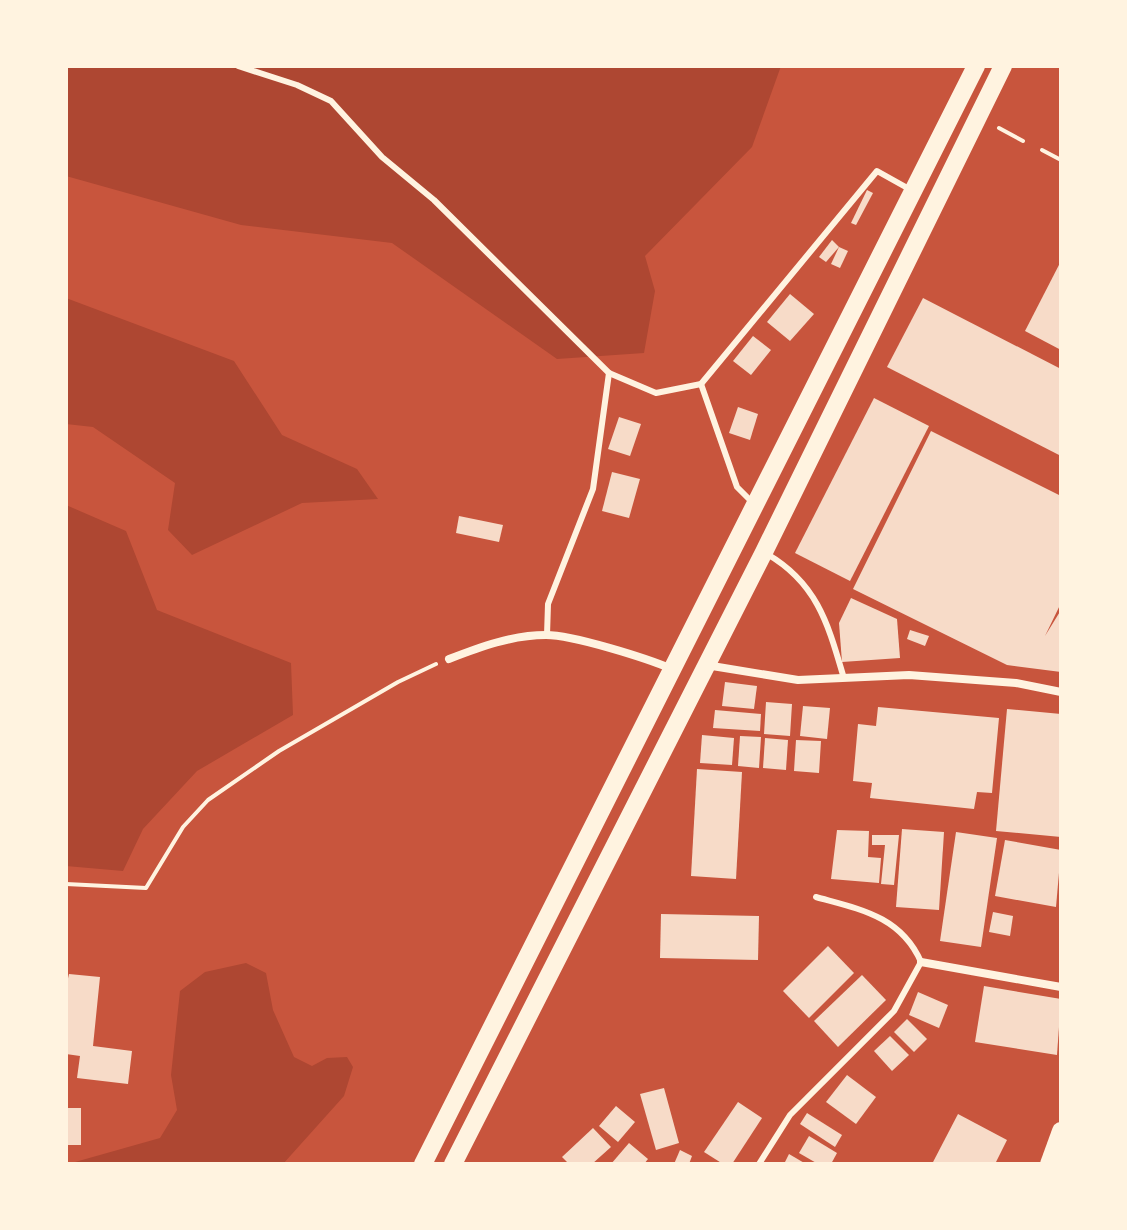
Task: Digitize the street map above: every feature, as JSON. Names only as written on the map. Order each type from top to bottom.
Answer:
[{"type":"main road","points":[[423,1164],[976,66]]},
{"type":"main road","points":[[453,1164],[764,552],[1003,66]]},
{"type":"main road","points":[[1049,1164],[1061,1131]]},
{"type":"street","points":[[449,659],[485,645],[547,635],[650,659],[673,669]]},
{"type":"street","points":[[706,665],[798,680],[843,675],[1001,682],[1061,692]]},
{"type":"street","points":[[921,962],[1061,987]]},
{"type":"lane","points":[[238,66],[297,85],[331,101],[382,157],[434,200],[609,373],[656,393],[701,384],[877,171],[914,192]]},
{"type":"lane","points":[[547,635],[548,604],[593,489],[609,373]]},
{"type":"lane","points":[[701,384],[737,487],[756,505]]},
{"type":"lane","points":[[764,552],[794,575],[825,614],[843,675]]},
{"type":"lane","points":[[759,1164],[790,1115],[894,1011],[921,962],[907,937],[877,913],[816,897]]},
{"type":"path","points":[[999,128],[1023,141]]},
{"type":"path","points":[[1042,150],[1061,160]]},
{"type":"path","points":[[66,884],[146,888],[183,827],[208,800],[279,751],[398,682],[449,659]]},
{"type":"shaded area","points":[[66,66],[781,66],[752,147],[645,256],[655,291],[644,353],[557,359],[392,243],[241,225],[66,176]]},
{"type":"shaded area","points":[[66,298],[234,361],[282,435],[357,469],[378,499],[302,503],[192,555],[168,530],[175,483],[93,427],[66,424]]},
{"type":"shaded area","points":[[66,505],[126,531],[157,610],[291,663],[293,715],[197,771],[143,829],[123,871],[66,866]]},
{"type":"shaded area","points":[[246,963],[266,973],[273,1010],[294,1057],[312,1066],[327,1058],[347,1057],[353,1067],[344,1096],[283,1164],[68,1164],[160,1138],[177,1110],[171,1075],[180,991],[205,972]]},
{"type":"building","points":[[867,190],[873,193],[856,225],[851,223]]},
{"type":"building","points":[[832,240],[839,247],[826,262],[819,257]]},
{"type":"building","points":[[839,247],[848,251],[840,268],[831,264]]},
{"type":"building","points":[[1061,261],[1061,350],[1025,331]]},
{"type":"building","points":[[790,294],[814,314],[790,341],[767,322]]},
{"type":"building","points":[[923,298],[1061,369],[1061,456],[887,367]]},
{"type":"building","points":[[753,336],[771,350],[751,375],[733,361]]},
{"type":"building","points":[[874,398],[929,426],[850,581],[795,553]]},
{"type":"building","points":[[738,407],[758,414],[750,440],[729,433]]},
{"type":"building","points":[[619,417],[641,424],[630,456],[608,449]]},
{"type":"building","points":[[931,431],[1061,496],[1061,603],[1045,636],[1061,610],[1061,672],[1007,665],[853,589]]},
{"type":"building","points":[[612,472],[640,479],[629,518],[602,511]]},
{"type":"building","points":[[459,516],[503,525],[499,542],[456,533]]},
{"type":"building","points":[[851,598],[897,619],[900,658],[842,662],[839,623]]},
{"type":"building","points":[[910,630],[929,636],[925,646],[907,639]]},
{"type":"building","points":[[725,682],[757,686],[754,709],[722,706]]},
{"type":"building","points":[[766,702],[792,704],[790,736],[764,734]]},
{"type":"building","points":[[803,706],[830,708],[827,739],[800,736]]},
{"type":"building","points":[[878,707],[999,718],[992,793],[977,792],[974,809],[870,798],[872,783],[853,781],[858,724],[876,726]]},
{"type":"building","points":[[1007,709],[1061,714],[1061,837],[996,831]]},
{"type":"building","points":[[715,710],[761,714],[760,731],[713,728]]},
{"type":"building","points":[[702,735],[734,738],[732,765],[700,763]]},
{"type":"building","points":[[740,736],[761,737],[759,768],[738,766]]},
{"type":"building","points":[[765,738],[788,740],[786,770],[763,768]]},
{"type":"building","points":[[796,740],[821,741],[819,773],[794,771]]},
{"type":"building","points":[[697,769],[742,772],[736,879],[691,876]]},
{"type":"building","points":[[902,829],[944,832],[939,910],[896,907]]},
{"type":"building","points":[[837,830],[869,831],[868,857],[881,858],[879,883],[831,879]]},
{"type":"building","points":[[956,832],[997,838],[981,947],[940,941]]},
{"type":"building","points":[[872,835],[899,835],[894,885],[881,884],[885,845],[872,845]]},
{"type":"building","points":[[1005,840],[1061,850],[1056,907],[995,896]]},
{"type":"building","points":[[993,912],[1013,916],[1010,936],[989,932]]},
{"type":"building","points":[[661,914],[759,916],[758,960],[660,958]]},
{"type":"building","points":[[828,946],[854,973],[809,1018],[783,991]]},
{"type":"building","points":[[69,974],[100,977],[93,1046],[132,1051],[128,1084],[77,1078],[80,1056],[66,1054],[66,987]]},
{"type":"building","points":[[862,975],[886,1000],[838,1047],[814,1021]]},
{"type":"building","points":[[984,986],[1061,999],[1057,1055],[975,1042]]},
{"type":"building","points":[[918,992],[948,1005],[939,1028],[909,1015]]},
{"type":"building","points":[[907,1019],[927,1039],[914,1052],[894,1032]]},
{"type":"building","points":[[890,1036],[909,1055],[892,1071],[874,1051]]},
{"type":"building","points":[[847,1075],[876,1097],[856,1124],[826,1102]]},
{"type":"building","points":[[664,1088],[679,1143],[656,1150],[640,1094]]},
{"type":"building","points":[[738,1102],[762,1118],[732,1164],[723,1164],[704,1152]]},
{"type":"building","points":[[616,1106],[635,1122],[618,1142],[599,1126]]},
{"type":"building","points":[[66,1108],[81,1108],[81,1145],[66,1145]]},
{"type":"building","points":[[807,1113],[842,1135],[835,1147],[800,1124]]},
{"type":"building","points":[[958,1114],[1007,1140],[995,1164],[932,1164]]},
{"type":"building","points":[[593,1128],[611,1147],[592,1164],[569,1164],[562,1157]]},
{"type":"building","points":[[809,1136],[837,1153],[831,1164],[818,1164],[799,1153]]},
{"type":"building","points":[[629,1143],[648,1159],[644,1164],[611,1164]]},
{"type":"building","points":[[680,1150],[692,1156],[689,1164],[674,1164]]},
{"type":"building","points":[[789,1154],[806,1164],[784,1164]]}]
